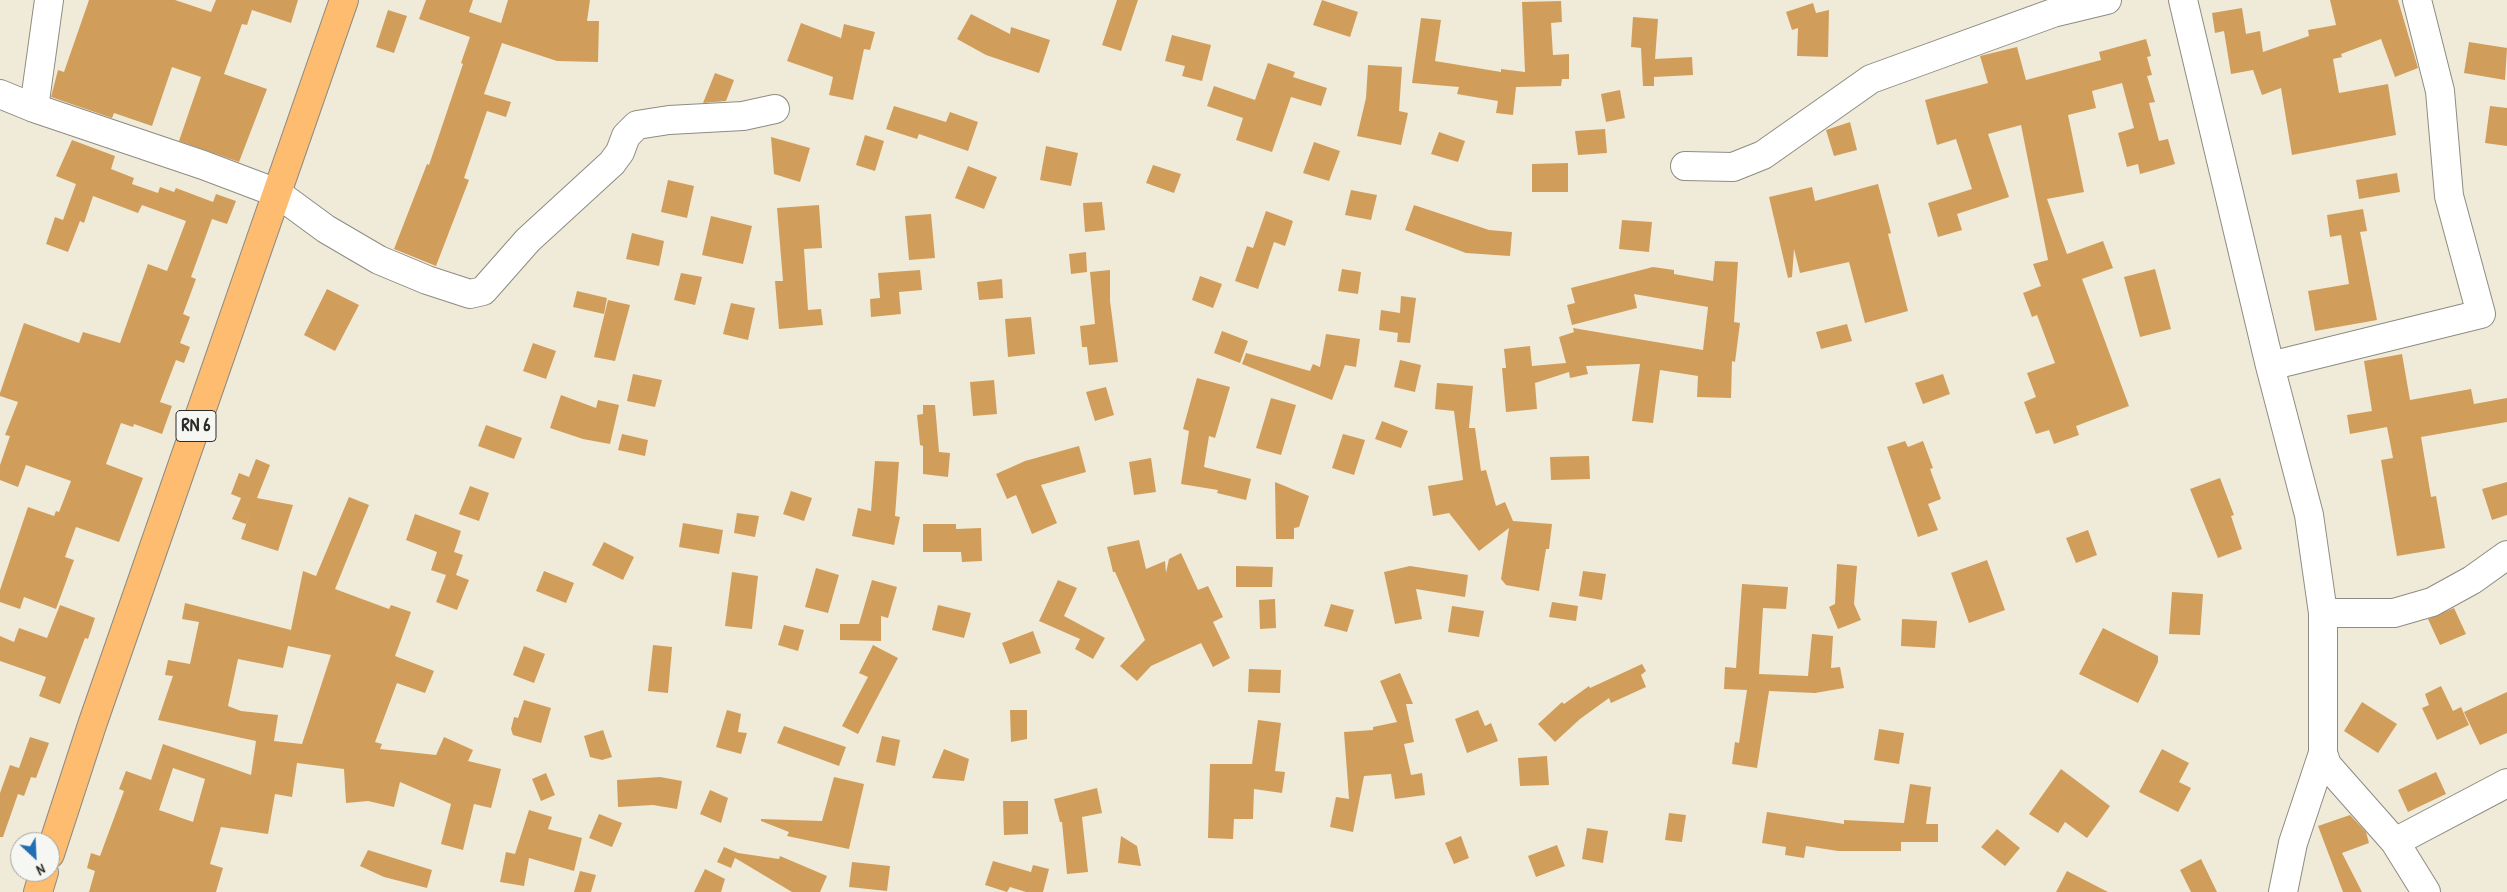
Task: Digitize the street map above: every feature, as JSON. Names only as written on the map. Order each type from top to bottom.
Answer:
[{"type":"main road","name":"RN 6","points":[[57,832],[92,725],[344,0]]},
{"type":"street","points":[[34,108],[49,0]]},
{"type":"street","points":[[1685,166],[1733,167],[1763,155],[1871,79],[2054,13],[2107,0]]},
{"type":"street","points":[[2183,0],[2270,366],[2309,515],[2323,613],[2323,752],[2293,843],[2283,892]]},
{"type":"street","points":[[2270,366],[2481,314],[2448,196],[2440,91],[2417,0]]},
{"type":"street","points":[[0,94],[34,108],[203,165],[277,193],[326,229],[379,260],[427,280],[470,294],[483,291],[528,240],[612,164],[620,152],[626,136],[637,125],[669,120],[743,116],[775,109]]},
{"type":"street","points":[[2323,613],[2394,613],[2432,602],[2472,580],[2507,556]]},
{"type":"street","points":[[2323,752],[2331,770],[2395,842],[2426,892]]},
{"type":"street","points":[[2395,842],[2507,784]]},
{"type":"building","points":[[89,0],[175,0],[211,12],[216,0],[298,0],[291,23],[252,10],[247,25],[242,24],[224,74],[267,89],[239,162],[179,141],[201,77],[172,67],[152,126],[114,113],[112,118],[51,97],[58,70],[64,72]]},
{"type":"building","points":[[426,0],[473,0],[469,12],[501,23],[508,0],[590,0],[587,21],[599,21],[598,62],[557,61],[502,43],[484,94],[511,102],[506,117],[487,111],[464,178],[469,180],[436,266],[394,249],[427,164],[429,165],[463,64],[461,63],[470,37],[419,19]]},
{"type":"building","points":[[1117,0],[1138,0],[1121,51],[1102,45]]},
{"type":"building","points":[[1322,0],[1358,12],[1350,37],[1313,25]]},
{"type":"building","points":[[2330,0],[2398,0],[2418,68],[2395,77],[2381,39],[2341,54],[2342,57],[2333,59],[2339,93],[2388,84],[2396,135],[2292,155],[2281,88],[2262,95],[2253,70],[2231,74],[2224,31],[2215,33],[2212,13],[2242,8],[2246,34],[2260,31],[2263,52],[2309,36],[2308,30],[2336,25]]},
{"type":"building","points":[[1561,1],[1562,22],[1551,23],[1553,55],[1569,54],[1569,79],[1562,79],[1561,86],[1516,87],[1513,115],[1496,113],[1498,101],[1457,94],[1459,87],[1412,83],[1421,18],[1441,20],[1435,61],[1501,72],[1501,69],[1525,72],[1522,2]]},
{"type":"building","points":[[1813,3],[1816,13],[1829,10],[1828,57],[1797,56],[1798,28],[1792,30],[1786,12]]},
{"type":"building","points":[[388,10],[407,16],[394,53],[376,47]]},
{"type":"building","points":[[971,14],[1010,34],[1011,27],[1050,40],[1039,73],[986,55],[957,39]]},
{"type":"building","points":[[1633,17],[1658,19],[1655,59],[1692,57],[1693,75],[1654,77],[1654,86],[1643,86],[1641,48],[1631,47]]},
{"type":"building","points":[[801,23],[841,38],[844,24],[875,32],[870,50],[864,49],[853,100],[829,95],[833,77],[787,61]]},
{"type":"building","points":[[1172,35],[1211,45],[1202,81],[1182,76],[1185,66],[1165,61]]},
{"type":"building","points":[[2146,39],[2151,56],[2147,57],[2152,75],[2147,76],[2155,102],[2149,103],[2159,141],[2168,139],[2175,164],[2140,174],[2138,164],[2127,167],[2118,133],[2134,128],[2122,83],[2092,91],[2096,108],[2068,115],[2084,192],[2047,199],[2067,254],[2103,241],[2113,268],[2082,279],[2129,406],[2076,426],[2079,435],[2054,444],[2049,430],[2036,434],[2024,402],[2036,397],[2027,373],[2055,363],[2037,315],[2032,317],[2023,293],[2041,286],[2033,264],[2048,260],[2021,125],[1988,134],[2009,197],[1957,214],[1962,230],[1938,237],[1928,203],[1972,189],[1956,139],[1937,145],[1925,100],[1988,83],[1980,56],[2017,47],[2026,80],[2101,60],[2099,52]]},
{"type":"building","points":[[2469,42],[2507,48],[2505,80],[2464,73]]},
{"type":"building","points":[[1268,63],[1295,72],[1293,77],[1327,88],[1321,106],[1291,97],[1272,152],[1236,140],[1243,118],[1207,106],[1214,86],[1255,100]]},
{"type":"building","points":[[1368,65],[1402,67],[1399,111],[1408,113],[1401,145],[1357,136],[1366,98]]},
{"type":"building","points":[[715,73],[734,80],[726,101],[703,103]]},
{"type":"building","points":[[1620,90],[1625,118],[1606,122],[1601,94]]},
{"type":"building","points":[[894,106],[946,122],[950,112],[978,122],[968,151],[919,134],[917,139],[886,129]]},
{"type":"building","points":[[2490,106],[2507,108],[2507,146],[2485,143]]},
{"type":"building","points":[[1850,122],[1857,150],[1834,156],[1826,130]]},
{"type":"building","points":[[1605,129],[1607,153],[1578,155],[1575,131]]},
{"type":"building","points":[[1439,132],[1465,141],[1458,162],[1431,154]]},
{"type":"building","points":[[865,135],[884,141],[875,171],[856,165]]},
{"type":"building","points":[[771,137],[810,148],[800,182],[774,174]]},
{"type":"building","points":[[72,140],[115,156],[111,169],[134,178],[132,184],[158,193],[160,187],[174,192],[176,188],[213,202],[216,194],[236,201],[227,224],[212,219],[191,277],[196,279],[183,314],[190,317],[180,343],[190,347],[184,363],[176,360],[160,402],[172,406],[162,434],[134,424],[133,427],[121,423],[106,464],[143,478],[119,542],[76,527],[65,557],[74,560],[56,609],[24,597],[20,609],[0,602],[0,590],[28,507],[54,516],[56,511],[59,512],[71,481],[26,465],[18,487],[0,480],[0,465],[10,436],[5,435],[18,402],[0,396],[0,393],[24,323],[79,343],[83,332],[120,343],[148,264],[167,271],[186,221],[142,205],[138,213],[93,196],[84,223],[80,221],[68,252],[46,244],[55,217],[63,220],[76,184],[56,176]]},
{"type":"building","points":[[1314,142],[1340,151],[1329,181],[1303,173]]},
{"type":"building","points":[[1046,146],[1078,153],[1071,186],[1040,180]]},
{"type":"building","points":[[1568,163],[1568,192],[1532,192],[1532,164]]},
{"type":"building","points":[[1153,165],[1181,174],[1174,193],[1146,183]]},
{"type":"building","points":[[968,166],[997,177],[984,209],[955,198]]},
{"type":"building","points":[[2397,173],[2400,192],[2359,199],[2356,180]]},
{"type":"building","points":[[668,180],[694,186],[687,218],[661,212]]},
{"type":"building","points":[[1878,184],[1891,233],[1888,234],[1908,311],[1865,323],[1849,262],[1800,273],[1794,249],[1792,277],[1788,278],[1769,197],[1812,187],[1815,201]]},
{"type":"building","points":[[1351,190],[1377,195],[1371,220],[1345,215]]},
{"type":"building","points":[[1102,202],[1105,230],[1085,232],[1083,203]]},
{"type":"building","points":[[819,205],[822,248],[804,249],[808,310],[821,309],[823,325],[779,329],[775,281],[783,281],[777,208]]},
{"type":"building","points":[[1414,205],[1489,230],[1512,232],[1510,256],[1466,253],[1405,230]]},
{"type":"building","points":[[2363,209],[2367,231],[2360,232],[2377,320],[2315,331],[2308,291],[2349,284],[2341,235],[2330,237],[2327,215]]},
{"type":"building","points":[[1266,211],[1293,221],[1285,246],[1274,242],[1258,289],[1235,281],[1247,246],[1253,248]]},
{"type":"building","points":[[931,214],[935,258],[909,260],[905,216]]},
{"type":"building","points":[[711,216],[752,226],[743,264],[702,255]]},
{"type":"building","points":[[1622,220],[1652,222],[1649,252],[1619,249]]},
{"type":"building","points":[[632,233],[664,241],[659,266],[626,259]]},
{"type":"building","points":[[1086,252],[1087,272],[1071,274],[1069,254]]},
{"type":"building","points":[[1715,261],[1738,262],[1734,322],[1740,323],[1735,362],[1732,361],[1731,398],[1697,397],[1698,376],[1660,370],[1653,423],[1632,421],[1640,364],[1586,366],[1588,374],[1570,378],[1569,372],[1535,383],[1537,409],[1506,412],[1502,368],[1506,368],[1504,349],[1530,346],[1532,366],[1566,363],[1559,337],[1574,332],[1573,328],[1703,350],[1708,307],[1634,294],[1637,308],[1572,325],[1567,305],[1575,303],[1571,288],[1653,267],[1674,270],[1674,274],[1713,281]]},
{"type":"building","points":[[1342,269],[1361,272],[1358,294],[1338,291]]},
{"type":"building","points":[[2155,269],[2171,329],[2140,337],[2124,277]]},
{"type":"building","points":[[920,270],[922,290],[899,292],[901,314],[871,317],[870,299],[880,298],[878,273]]},
{"type":"building","points":[[1110,270],[1110,301],[1118,362],[1089,365],[1087,347],[1082,347],[1080,326],[1095,324],[1090,272]]},
{"type":"building","points":[[681,273],[702,277],[695,305],[674,300]]},
{"type":"building","points":[[1200,276],[1222,284],[1213,308],[1192,300]]},
{"type":"building","points":[[1002,279],[1003,298],[979,300],[977,282]]},
{"type":"building","points":[[327,289],[359,305],[335,351],[304,335]]},
{"type":"building","points":[[577,291],[607,298],[604,314],[573,307]]},
{"type":"building","points":[[1401,296],[1416,298],[1410,343],[1397,342],[1398,333],[1379,330],[1381,310],[1400,313]]},
{"type":"building","points":[[608,300],[630,305],[615,361],[594,357]]},
{"type":"building","points":[[731,303],[755,308],[748,340],[723,334]]},
{"type":"building","points":[[1031,317],[1035,354],[1008,357],[1005,319]]},
{"type":"building","points":[[1847,324],[1852,341],[1821,349],[1816,332]]},
{"type":"building","points":[[1222,331],[1248,341],[1240,363],[1214,353]]},
{"type":"building","points":[[1326,334],[1360,339],[1356,367],[1345,365],[1332,400],[1242,364],[1246,353],[1310,371],[1313,364],[1320,367]]},
{"type":"building","points":[[533,343],[556,351],[546,379],[523,371]]},
{"type":"building","points":[[2402,354],[2410,400],[2471,389],[2474,404],[2507,398],[2507,422],[2421,437],[2431,497],[2436,496],[2445,548],[2397,556],[2381,460],[2393,458],[2387,427],[2350,434],[2347,415],[2372,411],[2364,361]]},
{"type":"building","points":[[1400,360],[1421,365],[1415,392],[1394,387]]},
{"type":"building","points":[[633,374],[662,380],[655,407],[627,401]]},
{"type":"building","points":[[1943,374],[1950,394],[1923,404],[1915,383]]},
{"type":"building","points":[[1197,378],[1230,387],[1215,438],[1209,436],[1204,467],[1251,479],[1246,500],[1217,493],[1218,490],[1181,484],[1189,431],[1183,429]]},
{"type":"building","points":[[994,380],[997,414],[973,416],[970,382]]},
{"type":"building","points":[[1437,383],[1473,386],[1469,428],[1475,428],[1481,471],[1486,470],[1496,506],[1505,502],[1513,521],[1552,524],[1549,549],[1546,549],[1539,591],[1506,585],[1501,579],[1509,528],[1479,551],[1449,513],[1433,516],[1428,486],[1463,480],[1454,411],[1435,409]]},
{"type":"building","points":[[1106,387],[1114,415],[1095,421],[1086,392]]},
{"type":"building","points":[[561,395],[596,408],[598,400],[619,405],[610,444],[583,439],[550,428]]},
{"type":"building","points":[[1271,398],[1296,405],[1281,455],[1256,448]]},
{"type":"building","points":[[923,405],[935,405],[939,452],[950,453],[948,477],[923,474],[923,446],[920,445],[917,415],[923,414]]},
{"type":"building","points":[[1382,421],[1408,431],[1401,448],[1375,439]]},
{"type":"building","points":[[486,425],[522,438],[514,459],[478,446]]},
{"type":"building","points":[[622,434],[648,440],[645,456],[618,450]]},
{"type":"building","points":[[1343,434],[1365,440],[1354,475],[1332,468]]},
{"type":"building","points":[[1905,441],[1908,447],[1923,441],[1933,468],[1930,469],[1941,499],[1928,504],[1938,530],[1918,537],[1887,447]]},
{"type":"building","points":[[1079,446],[1086,472],[1041,485],[1057,523],[1032,534],[1016,495],[1007,499],[996,474],[1025,461]]},
{"type":"building","points":[[1589,456],[1590,479],[1551,480],[1550,457]]},
{"type":"building","points":[[1151,458],[1156,492],[1134,495],[1129,462]]},
{"type":"building","points":[[256,459],[270,465],[257,498],[293,505],[278,551],[241,539],[250,513],[246,524],[232,519],[241,498],[231,494],[239,473],[249,477]]},
{"type":"building","points":[[875,461],[899,462],[895,516],[900,517],[894,545],[852,536],[858,508],[871,511]]},
{"type":"building","points":[[2220,478],[2234,515],[2231,516],[2242,549],[2218,558],[2190,489]]},
{"type":"building","points":[[1275,482],[1309,496],[1299,527],[1294,528],[1294,539],[1276,539]]},
{"type":"building","points":[[2507,482],[2507,515],[2492,520],[2482,489]]},
{"type":"building","points":[[470,486],[489,493],[479,521],[459,514]]},
{"type":"building","points":[[791,491],[812,498],[804,521],[783,514]]},
{"type":"building","points":[[349,497],[369,505],[335,589],[389,609],[391,605],[411,612],[395,656],[434,671],[425,693],[397,683],[375,742],[382,744],[380,749],[436,755],[444,737],[473,750],[468,761],[501,769],[491,808],[474,804],[463,850],[441,844],[451,804],[400,782],[394,807],[368,801],[346,803],[344,769],[297,763],[292,797],[275,794],[268,834],[221,827],[210,864],[223,868],[216,892],[89,892],[95,871],[87,868],[91,853],[100,856],[124,791],[119,789],[126,771],[151,780],[163,744],[251,775],[256,741],[158,720],[173,676],[165,675],[168,660],[190,664],[199,622],[182,619],[185,603],[291,630],[303,571],[316,576]],"holes":[[[288,646],[331,655],[302,744],[274,741],[278,715],[241,711],[228,706],[238,659],[283,668]],[[173,768],[205,779],[193,822],[159,810]]]},
{"type":"building","points":[[737,513],[759,516],[755,537],[734,533]]},
{"type":"building","points":[[415,514],[461,531],[454,552],[463,555],[456,575],[469,580],[457,610],[436,602],[446,575],[431,570],[437,552],[406,540]]},
{"type":"building","points":[[683,523],[723,530],[719,554],[679,547]]},
{"type":"building","points":[[923,524],[956,524],[956,529],[981,528],[982,561],[962,562],[961,552],[923,552]]},
{"type":"building","points":[[2088,530],[2097,555],[2076,563],[2066,538]]},
{"type":"building","points":[[1139,540],[1146,569],[1165,561],[1166,573],[1169,559],[1181,553],[1198,590],[1208,586],[1223,617],[1213,622],[1230,658],[1213,667],[1201,643],[1151,666],[1137,681],[1120,666],[1145,640],[1115,572],[1113,572],[1107,547]]},
{"type":"building","points":[[604,542],[634,557],[623,580],[592,565]]},
{"type":"building","points":[[1987,560],[2005,610],[1969,623],[1951,573]]},
{"type":"building","points":[[1837,564],[1857,566],[1854,604],[1861,620],[1838,629],[1829,607],[1835,604]]},
{"type":"building","points":[[1236,566],[1273,567],[1272,587],[1236,587]]},
{"type":"building","points":[[1410,566],[1468,575],[1465,597],[1416,589],[1422,619],[1395,624],[1384,572]]},
{"type":"building","points":[[816,568],[839,575],[828,613],[805,607]]},
{"type":"building","points":[[544,571],[574,583],[566,603],[536,591]]},
{"type":"building","points":[[1583,571],[1606,574],[1602,600],[1579,596]]},
{"type":"building","points":[[732,572],[758,576],[752,629],[725,626]]},
{"type":"building","points":[[872,580],[897,587],[888,618],[881,616],[881,641],[840,640],[840,624],[859,624]]},
{"type":"building","points":[[1058,580],[1077,588],[1064,616],[1105,638],[1093,659],[1075,649],[1080,639],[1039,621]]},
{"type":"building","points":[[1742,584],[1788,587],[1786,609],[1763,608],[1759,674],[1808,676],[1812,634],[1833,636],[1831,668],[1840,667],[1844,688],[1815,693],[1769,691],[1757,768],[1732,764],[1735,742],[1739,743],[1747,690],[1724,689],[1725,667],[1736,668]]},
{"type":"building","points":[[2172,592],[2203,594],[2200,635],[2169,634]]},
{"type":"building","points":[[1275,599],[1276,628],[1260,629],[1259,600]]},
{"type":"building","points":[[1552,602],[1578,606],[1576,621],[1549,617]]},
{"type":"building","points":[[1331,604],[1354,610],[1347,632],[1324,626]]},
{"type":"building","points":[[60,605],[95,618],[88,639],[85,638],[60,704],[39,696],[46,677],[0,661],[0,636],[14,642],[19,628],[47,638]]},
{"type":"building","points":[[938,605],[971,613],[964,638],[932,630]]},
{"type":"building","points":[[1452,606],[1484,611],[1479,637],[1448,632]]},
{"type":"building","points":[[2454,608],[2466,634],[2440,645],[2428,619]]},
{"type":"building","points":[[1902,619],[1937,621],[1935,648],[1901,646]]},
{"type":"building","points":[[784,625],[804,630],[798,651],[778,645]]},
{"type":"building","points":[[2103,628],[2158,656],[2158,662],[2138,703],[2079,674]]},
{"type":"building","points":[[1033,631],[1041,653],[1010,664],[1002,643]]},
{"type":"building","points":[[653,645],[672,647],[668,693],[648,691]]},
{"type":"building","points":[[873,645],[898,658],[858,734],[842,726],[868,677],[859,673]]},
{"type":"building","points":[[524,646],[545,654],[534,683],[513,675]]},
{"type":"building","points":[[1642,664],[1646,671],[1641,675],[1646,687],[1611,703],[1609,698],[1580,719],[1555,742],[1538,724],[1562,702],[1564,704],[1589,686],[1590,688]]},
{"type":"building","points":[[1249,669],[1281,670],[1280,693],[1248,692]]},
{"type":"building","points":[[1400,673],[1413,704],[1406,704],[1414,742],[1404,744],[1411,775],[1422,773],[1425,795],[1395,799],[1391,774],[1364,776],[1353,832],[1330,827],[1336,797],[1349,799],[1344,732],[1373,730],[1373,727],[1397,722],[1380,681]]},
{"type":"building","points":[[2441,686],[2453,711],[2461,707],[2469,725],[2437,740],[2422,708],[2429,705],[2425,694]]},
{"type":"building","points":[[2507,692],[2507,733],[2480,745],[2464,712]]},
{"type":"building","points":[[524,700],[551,708],[541,743],[513,735],[511,729],[514,717],[518,718]]},
{"type":"building","points":[[2362,702],[2397,724],[2378,753],[2344,731]]},
{"type":"building","points":[[727,710],[741,714],[738,732],[747,733],[741,754],[716,747]]},
{"type":"building","points":[[1010,710],[1027,710],[1027,739],[1011,742]]},
{"type":"building","points":[[1478,710],[1485,726],[1491,723],[1498,741],[1467,753],[1455,719]]},
{"type":"building","points":[[1258,720],[1281,723],[1275,771],[1285,772],[1282,793],[1254,789],[1253,819],[1234,819],[1233,839],[1208,838],[1210,764],[1252,764]]},
{"type":"building","points":[[784,726],[846,747],[839,766],[777,743]]},
{"type":"building","points":[[1879,729],[1904,733],[1899,764],[1874,760]]},
{"type":"building","points":[[603,730],[612,757],[602,760],[590,757],[584,736]]},
{"type":"building","points":[[882,736],[900,740],[895,766],[876,762]]},
{"type":"building","points":[[30,737],[49,743],[36,778],[31,777],[24,796],[18,794],[3,837],[0,837],[0,793],[10,765],[19,768]]},
{"type":"building","points":[[944,749],[969,759],[964,781],[932,778]]},
{"type":"building","points":[[2162,749],[2189,763],[2179,782],[2191,788],[2178,812],[2139,792]]},
{"type":"building","points":[[1547,756],[1549,785],[1520,786],[1518,758]]},
{"type":"building","points":[[2061,769],[2110,806],[2087,838],[2065,822],[2058,833],[2029,814]]},
{"type":"building","points":[[2436,772],[2446,794],[2408,812],[2398,790]]},
{"type":"building","points":[[546,773],[555,795],[541,801],[532,779]]},
{"type":"building","points":[[660,777],[682,781],[677,809],[653,805],[618,807],[617,780]]},
{"type":"building","points":[[834,777],[864,784],[849,849],[787,836],[789,832],[761,821],[761,819],[822,821]]},
{"type":"building","points":[[1910,784],[1931,787],[1926,824],[1938,824],[1938,842],[1901,842],[1901,851],[1838,851],[1806,846],[1804,858],[1785,855],[1786,847],[1762,843],[1767,812],[1844,824],[1844,820],[1904,823]]},
{"type":"building","points":[[1097,788],[1102,813],[1082,817],[1088,872],[1067,874],[1062,822],[1060,822],[1054,799]]},
{"type":"building","points":[[710,790],[728,798],[721,823],[700,814]]},
{"type":"building","points":[[1003,801],[1028,801],[1028,834],[1004,835]]},
{"type":"building","points":[[529,810],[552,817],[548,829],[582,838],[574,871],[529,858],[524,886],[500,882],[506,852],[515,854]]},
{"type":"building","points":[[1669,813],[1686,815],[1682,842],[1665,840]]},
{"type":"building","points":[[599,814],[622,823],[612,847],[589,838]]},
{"type":"building","points":[[2350,815],[2366,832],[2369,843],[2342,853],[2362,892],[2343,892],[2318,826]]},
{"type":"building","points":[[1587,828],[1608,831],[1603,863],[1582,859]]},
{"type":"building","points":[[1997,829],[2020,848],[2005,866],[1981,847]]},
{"type":"building","points":[[1121,836],[1137,846],[1141,866],[1118,863]]},
{"type":"building","points":[[1461,836],[1469,858],[1454,864],[1445,843]]},
{"type":"building","points":[[1557,845],[1565,866],[1536,877],[1528,856]]},
{"type":"building","points":[[724,847],[738,853],[779,859],[780,856],[827,876],[820,892],[792,892],[735,858],[731,868],[717,862]]},
{"type":"building","points":[[368,850],[432,870],[427,888],[384,877],[360,866]]},
{"type":"building","points":[[2201,859],[2217,892],[2191,892],[2180,870]]},
{"type":"building","points":[[993,861],[1031,872],[1033,865],[1049,869],[1043,892],[1026,892],[1010,887],[1007,892],[985,885]]},
{"type":"building","points":[[852,862],[890,866],[887,891],[849,887]]},
{"type":"building","points":[[705,869],[725,879],[721,892],[694,892]]},
{"type":"building","points":[[580,871],[596,875],[591,892],[574,892]]},
{"type":"building","points":[[2067,871],[2108,892],[2056,892]]}]
